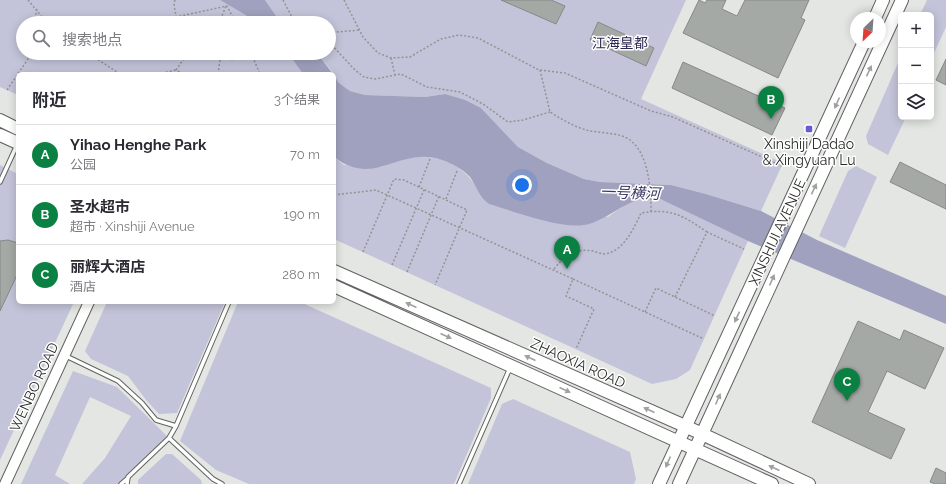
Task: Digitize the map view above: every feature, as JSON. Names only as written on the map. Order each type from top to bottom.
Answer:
[{"type":"main road","points":[[878,12],[883,0]]},
{"type":"main road","name":"XINSHIJI AVENUE","points":[[695,449],[902,0]]},
{"type":"main road","name":"XINSHIJI AVENUE","points":[[678,441],[766,256],[861,48]]},
{"type":"main road","points":[[0,120],[16,128]]},
{"type":"main road","points":[[0,135],[16,142]]},
{"type":"main road","name":"ZHAOXIA ROAD","points":[[336,272],[685,426],[809,484]]},
{"type":"main road","points":[[336,287],[772,484]]},
{"type":"main road","points":[[659,484],[678,441]]},
{"type":"main road","points":[[679,484],[695,449]]},
{"type":"street","name":"WENBO ROAD","points":[[5,484],[88,304]]},
{"type":"lane","points":[[0,182],[16,147]]},
{"type":"lane","points":[[122,484],[169,438],[176,426],[228,304]]},
{"type":"lane","points":[[64,356],[118,381],[142,403],[156,420],[176,426]]},
{"type":"lane","points":[[459,484],[511,366]]},
{"type":"lane","points":[[169,438],[213,479],[222,484]]},
{"type":"lane","points":[[127,484],[128,477]]},
{"type":"lane","points":[[210,484],[213,479]]},
{"type":"path","points":[[28,0],[42,16]]},
{"type":"path","points":[[175,0],[176,16]]},
{"type":"path","points":[[284,0],[291,16]]},
{"type":"path","points":[[344,0],[363,37],[378,53],[391,58],[410,57],[442,39],[459,34],[478,38],[539,70],[565,73],[651,111],[673,117],[782,166]]},
{"type":"path","points":[[184,16],[227,6]]},
{"type":"path","points":[[222,16],[227,6]]},
{"type":"path","points":[[227,6],[232,16]]},
{"type":"path","points":[[36,16],[37,9]]},
{"type":"path","points":[[336,32],[360,30]]},
{"type":"path","points":[[336,50],[355,70],[364,77],[375,79],[401,74],[427,87],[460,92],[483,104],[508,122],[523,120],[550,112]]},
{"type":"path","points":[[391,58],[395,75]]},
{"type":"path","points":[[19,72],[27,60]]},
{"type":"path","points":[[99,60],[117,72]]},
{"type":"path","points":[[167,72],[176,70],[183,60]]},
{"type":"path","points":[[218,72],[220,60]]},
{"type":"path","points":[[254,60],[259,72]]},
{"type":"path","points":[[176,70],[180,72]]},
{"type":"path","points":[[539,70],[550,112],[566,122],[585,130],[623,136],[635,144],[648,169],[651,212]]},
{"type":"path","points":[[7,90],[16,77]]},
{"type":"path","points":[[419,187],[430,159]]},
{"type":"path","points":[[446,200],[457,171]]},
{"type":"path","points":[[363,252],[394,179],[404,180],[424,189],[467,210],[435,285]]},
{"type":"path","points":[[392,266],[424,189]]},
{"type":"path","points":[[336,195],[376,190],[388,194],[704,339]]},
{"type":"path","points":[[407,272],[439,196]]},
{"type":"path","points":[[553,270],[564,256],[592,251],[604,254],[613,251],[625,241],[641,213],[668,211],[689,220],[707,232],[744,250]]},
{"type":"path","points":[[675,297],[707,232]]},
{"type":"path","points":[[573,279],[566,296],[594,308],[576,349]]},
{"type":"path","points":[[646,312],[656,288],[715,316]]},
{"type":"green space","points":[[0,0],[220,0],[247,16],[16,16],[16,60],[293,60],[302,72],[16,72],[16,94],[0,87]]},
{"type":"green space","name":"江海皇都","points":[[265,0],[686,0],[641,99],[783,163],[761,211],[671,185],[600,182],[584,179],[547,163],[518,147],[481,108],[445,94],[425,97],[365,95],[350,91],[339,83],[336,78],[336,72],[332,72],[323,60],[336,60],[336,16],[276,16]]},
{"type":"green space","points":[[927,0],[946,0],[946,27],[934,53],[934,12],[921,12]]},
{"type":"green space","points":[[898,63],[898,120],[905,120],[888,155],[868,144],[866,136]]},
{"type":"green space","points":[[411,156],[430,157],[455,166],[469,177],[475,185],[608,217],[630,202],[642,198],[656,197],[748,241],[690,370],[676,379],[652,384],[336,240],[336,159],[344,165],[381,167]]},
{"type":"green space","points":[[0,165],[16,173],[16,304],[73,304],[0,460]]},
{"type":"green space","points":[[856,166],[877,177],[845,248],[819,236],[848,171]]},
{"type":"green space","points":[[106,304],[224,304],[177,413],[159,414],[128,376],[91,359],[85,351]]},
{"type":"green space","points":[[237,304],[304,304],[491,388],[491,398],[454,484],[249,484],[216,470],[180,441]]},
{"type":"green space","points":[[73,371],[117,387],[169,438],[121,484],[82,484],[105,458],[131,416],[90,397],[55,475],[70,484],[21,484]]},
{"type":"green space","points":[[513,399],[630,452],[636,479],[634,484],[468,484],[502,404]]},
{"type":"green space","points":[[166,454],[172,454],[201,480],[202,484],[138,484],[138,480]]},
{"type":"water","points":[[220,0],[265,0],[276,16],[247,16]]},
{"type":"water","points":[[293,60],[322,60],[331,72],[302,72]]},
{"type":"water","name":"一号横河","points":[[336,78],[339,83],[350,91],[365,95],[425,97],[445,94],[465,100],[481,108],[518,147],[547,163],[584,179],[600,182],[671,185],[761,211],[817,240],[946,296],[946,324],[748,241],[656,197],[629,203],[598,221],[589,224],[566,225],[553,223],[489,204],[480,195],[467,174],[457,167],[442,160],[427,157],[413,158],[375,168],[363,169],[349,166],[336,158]]},
{"type":"building","points":[[501,0],[551,0],[565,6],[556,24]]},
{"type":"building","points":[[699,0],[705,3],[707,0],[726,0],[722,9],[737,16],[745,0],[809,0],[801,18],[805,20],[778,78],[683,33]]},
{"type":"building","points":[[598,22],[654,48],[646,66],[590,40]]},
{"type":"building","points":[[946,59],[946,85],[936,80]]},
{"type":"building","points":[[683,62],[785,108],[772,135],[672,88]]},
{"type":"building","points":[[900,162],[946,185],[946,209],[890,182]]},
{"type":"building","points":[[8,240],[16,242],[16,277],[0,311],[0,241]]},
{"type":"building","points":[[858,321],[900,340],[904,330],[944,348],[925,389],[887,371],[868,412],[905,429],[891,459],[812,422]]},
{"type":"building","points":[[936,468],[946,473],[946,484],[935,484],[930,482]]},
{"type":"place","name":"圣水超市","points":[[771,119]]},
{"type":"place","name":"Xinshiji Dadao & Xingyuan Lu","points":[[809,129]]},
{"type":"place","name":"Yihao Henghe Park","points":[[567,269]]},
{"type":"place","name":"丽辉大酒店","points":[[847,401]]}]
